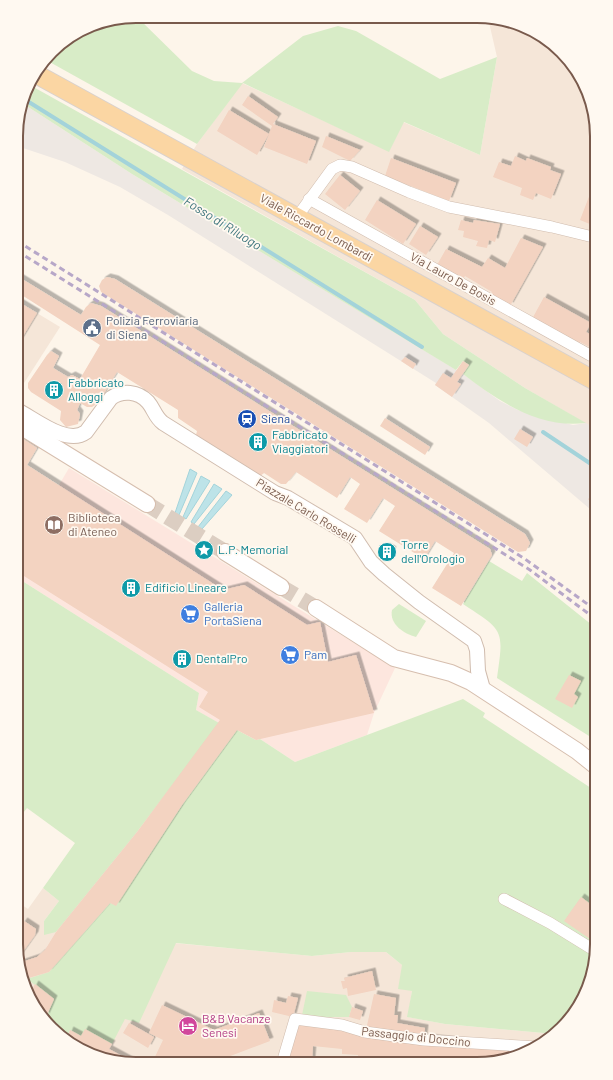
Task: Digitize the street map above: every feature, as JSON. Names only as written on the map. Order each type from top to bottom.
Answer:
[{"type":"main road","name":"Viale Riccardo Lombardi","points":[[40,76],[590,378]]},
{"type":"main road","points":[[23,428],[147,504]]},
{"type":"main road","points":[[225,552],[281,587]]},
{"type":"main road","points":[[316,608],[394,658],[451,673],[483,688],[578,751],[590,761]]},
{"type":"main road","points":[[578,751],[590,756]]},
{"type":"street","points":[[297,217],[332,169],[340,166],[346,166],[414,194],[454,208],[547,226],[590,236]]},
{"type":"street","name":"Via Lauro De Bosis","points":[[309,199],[590,355]]},
{"type":"street","name":"Piazzale Carlo Rosselli","points":[[23,413],[60,433],[74,437],[81,436],[86,432],[111,398],[116,394],[131,393],[141,396],[149,404],[154,414],[163,423],[275,493],[288,498],[359,541],[371,562],[384,574],[419,602],[474,641],[477,650],[478,672],[483,688]]},
{"type":"street","points":[[504,899],[550,923],[590,948]]},
{"type":"street","name":"Passaggio di Doccino","points":[[284,1057],[295,1019],[342,1025],[361,1032],[424,1040],[524,1046]]},
{"type":"shaded area","points":[[489,24],[513,29],[540,42],[562,62],[571,73],[586,107],[590,136],[590,426],[525,388],[443,334],[415,300],[182,169],[197,144],[242,83],[389,151],[403,122],[480,155],[497,57]]},
{"type":"shaded area","points":[[27,106],[132,174],[463,374],[500,401],[518,410],[573,425],[586,423],[590,426],[590,509],[489,423],[435,385],[436,383],[168,215],[120,187],[65,162],[23,148],[24,122]]},
{"type":"shaded area","points":[[23,305],[60,327],[23,385]]},
{"type":"shaded area","name":"Galleria PortaSiena","points":[[69,468],[395,668],[374,713],[367,735],[295,762],[260,739],[256,740],[238,730],[235,733],[196,710],[199,693],[23,581],[23,546]]},
{"type":"shaded area","points":[[43,888],[59,901],[44,921],[56,932],[312,956],[351,952],[386,952],[402,965],[412,991],[408,1017],[445,1024],[546,1033],[540,1038],[513,1051],[499,1055],[477,1057],[136,1057],[107,1053],[73,1038],[51,1018],[42,1007],[29,980],[25,966],[23,951],[23,906],[28,909]]},
{"type":"green space","points":[[136,23],[143,23],[192,71],[214,81],[242,83],[303,36],[338,26],[356,31],[440,79],[497,57],[480,155],[404,122],[389,152],[243,83],[197,144],[51,63],[62,51],[80,38],[107,27]]},
{"type":"green space","points":[[34,88],[415,300],[443,334],[525,388],[586,423],[569,424],[552,422],[520,411],[505,403],[463,374],[469,365],[463,361],[456,370],[132,174],[27,106]]},
{"type":"green space","points":[[489,561],[522,581],[527,573],[590,623],[590,737],[497,678],[500,650],[498,633],[494,626],[487,620],[463,604]]},
{"type":"green space","points":[[23,581],[199,693],[196,710],[219,723],[137,832],[56,932],[44,935],[44,921],[59,901],[43,888],[75,843],[27,808],[23,813]]},
{"type":"green space","points":[[399,604],[426,621],[416,637],[402,631],[395,624],[392,610]]},
{"type":"green space","points":[[463,699],[485,713],[483,717],[590,787],[590,951],[588,966],[584,980],[575,1000],[567,1013],[557,1024],[546,1033],[445,1024],[407,1017],[412,991],[398,989],[402,965],[386,952],[351,952],[312,956],[176,943],[139,1023],[125,1019],[112,1044],[85,1030],[81,1036],[70,1030],[68,1034],[51,1018],[47,1014],[54,999],[29,981],[29,978],[49,972],[110,903],[116,905],[182,805],[237,730],[256,740],[260,739],[295,762]]},
{"type":"green space","points":[[307,991],[346,995],[352,1007],[349,1017],[305,1017],[302,1015]]},
{"type":"water","points":[[190,469],[197,473],[179,515],[175,513]]},
{"type":"water","points":[[201,476],[210,481],[186,519],[183,517]]},
{"type":"water","points":[[214,484],[222,489],[194,524],[191,522]]},
{"type":"water","points":[[226,491],[232,495],[202,529],[198,527]]},
{"type":"building","points":[[248,96],[278,117],[273,124],[316,141],[307,164],[264,147],[272,126],[242,105]]},
{"type":"building","points":[[229,110],[269,134],[257,155],[217,131]]},
{"type":"building","points":[[326,136],[360,150],[350,161],[322,147]]},
{"type":"building","points":[[515,156],[526,161],[527,158],[551,167],[550,170],[561,174],[551,199],[536,193],[533,200],[520,195],[522,188],[493,177],[499,162],[511,166]]},
{"type":"building","points":[[391,158],[456,183],[449,201],[385,176]]},
{"type":"building","points":[[340,175],[360,191],[345,210],[325,194]]},
{"type":"building","points":[[590,194],[590,224],[580,220]]},
{"type":"building","points":[[377,200],[416,224],[403,244],[365,220]]},
{"type":"building","points":[[461,220],[473,223],[474,220],[500,224],[495,242],[489,240],[487,248],[476,246],[478,241],[463,237],[464,231],[458,230]]},
{"type":"building","points":[[420,226],[438,237],[426,255],[409,244]]},
{"type":"building","points":[[521,238],[543,247],[510,306],[490,295],[492,292],[465,276],[463,279],[437,265],[446,249],[482,267],[488,258],[505,268]]},
{"type":"building","points":[[107,277],[115,279],[525,534],[530,543],[526,551],[518,552],[101,292],[99,286],[102,280]]},
{"type":"building","name":"Fabbricato Viaggiatori","points":[[23,280],[81,315],[86,307],[91,303],[101,306],[490,549],[492,555],[461,606],[432,588],[454,553],[435,541],[424,559],[379,531],[395,506],[383,498],[367,523],[344,509],[360,484],[350,477],[337,498],[296,472],[286,484],[281,484],[264,473],[259,477],[196,435],[197,431],[178,418],[178,410],[117,372],[98,403],[92,407],[87,407],[80,403],[77,410],[80,414],[78,424],[66,427],[60,420],[61,411],[31,392],[28,388],[28,383],[51,351],[59,356],[53,368],[68,377],[72,375],[80,379],[100,345],[23,296]]},
{"type":"building","points":[[544,297],[590,322],[586,332],[590,334],[590,347],[580,342],[579,345],[532,319]]},
{"type":"building","points":[[23,305],[37,313],[23,336]]},
{"type":"building","points":[[405,357],[416,364],[413,369],[401,361]]},
{"type":"building","points":[[463,361],[469,365],[457,382],[461,384],[452,397],[435,385],[443,373],[451,378]]},
{"type":"building","points":[[385,418],[430,447],[425,455],[380,426]]},
{"type":"building","points":[[520,429],[533,437],[527,447],[514,439]]},
{"type":"building","name":"Galleria PortaSiena","points":[[23,439],[37,448],[27,465],[223,590],[244,585],[307,625],[320,622],[328,662],[356,655],[374,713],[256,740],[237,730],[182,805],[116,906],[110,903],[49,972],[28,978],[24,961],[37,957],[45,950],[56,932],[137,832],[220,720],[199,707],[208,692],[23,575]]},
{"type":"building","name":"Torre dell'Orologio","points":[[386,546],[393,550],[389,558],[381,554]]},
{"type":"building","points":[[569,675],[581,681],[574,694],[578,697],[572,708],[555,699]]},
{"type":"building","points":[[581,897],[590,904],[590,939],[564,921]]},
{"type":"building","points":[[24,921],[36,929],[35,935],[23,952],[23,951]]},
{"type":"building","points":[[372,971],[376,990],[348,996],[347,988],[343,989],[341,981],[345,981],[344,978]]},
{"type":"building","points":[[35,984],[54,999],[47,1014],[42,1007],[33,989]]},
{"type":"building","points":[[374,994],[396,998],[394,1015],[398,1015],[397,1023],[425,1028],[424,1037],[366,1030]]},
{"type":"building","points":[[288,996],[298,998],[293,1017],[272,1012],[274,1000],[286,1003]]},
{"type":"building","points":[[162,1005],[214,1030],[259,1013],[270,1041],[228,1057],[155,1057],[163,1040],[149,1033]]},
{"type":"building","points":[[352,1007],[363,1011],[360,1020],[349,1017]]},
{"type":"building","points":[[295,1022],[521,1048],[499,1055],[477,1057],[358,1057],[358,1055],[342,1054],[342,1049],[313,1046],[312,1057],[285,1057]]},
{"type":"building","points":[[129,1023],[154,1037],[148,1048],[123,1033]]},
{"type":"building","points":[[85,1029],[112,1044],[109,1049],[122,1056],[93,1048],[68,1034],[70,1030],[81,1036]]},
{"type":"waterway","name":"Fosso di Riluogo","points":[[28,102],[422,347]]},
{"type":"waterway","name":"Fosso di Riluogo","points":[[543,432],[590,463]]},
{"type":"tunnel","points":[[147,504],[225,552]]},
{"type":"tunnel","points":[[281,587],[316,608]]},
{"type":"railway","points":[[23,245],[525,559],[590,606]]},
{"type":"railway","points":[[23,255],[530,570],[590,615]]},
{"type":"place","name":"Polizia Ferroviaria di Siena","points":[[92,328]]},
{"type":"place","name":"Fabbricato Alloggi","points":[[54,390]]},
{"type":"place","name":"Siena","points":[[247,419]]},
{"type":"place","name":"Fabbricato Viaggiatori","points":[[258,442]]},
{"type":"place","name":"Biblioteca di Ateneo","points":[[54,525]]},
{"type":"place","name":"L.P. Memorial","points":[[204,550]]},
{"type":"place","name":"Torre dell'Orologio","points":[[387,552]]},
{"type":"place","name":"Edificio Lineare","points":[[131,588]]},
{"type":"place","name":"Galleria PortaSiena","points":[[190,614]]},
{"type":"place","name":"Pam","points":[[290,655]]},
{"type":"place","name":"DentalPro","points":[[182,659]]},
{"type":"place","name":"B&B Vacanze Senesi","points":[[188,1026]]}]
